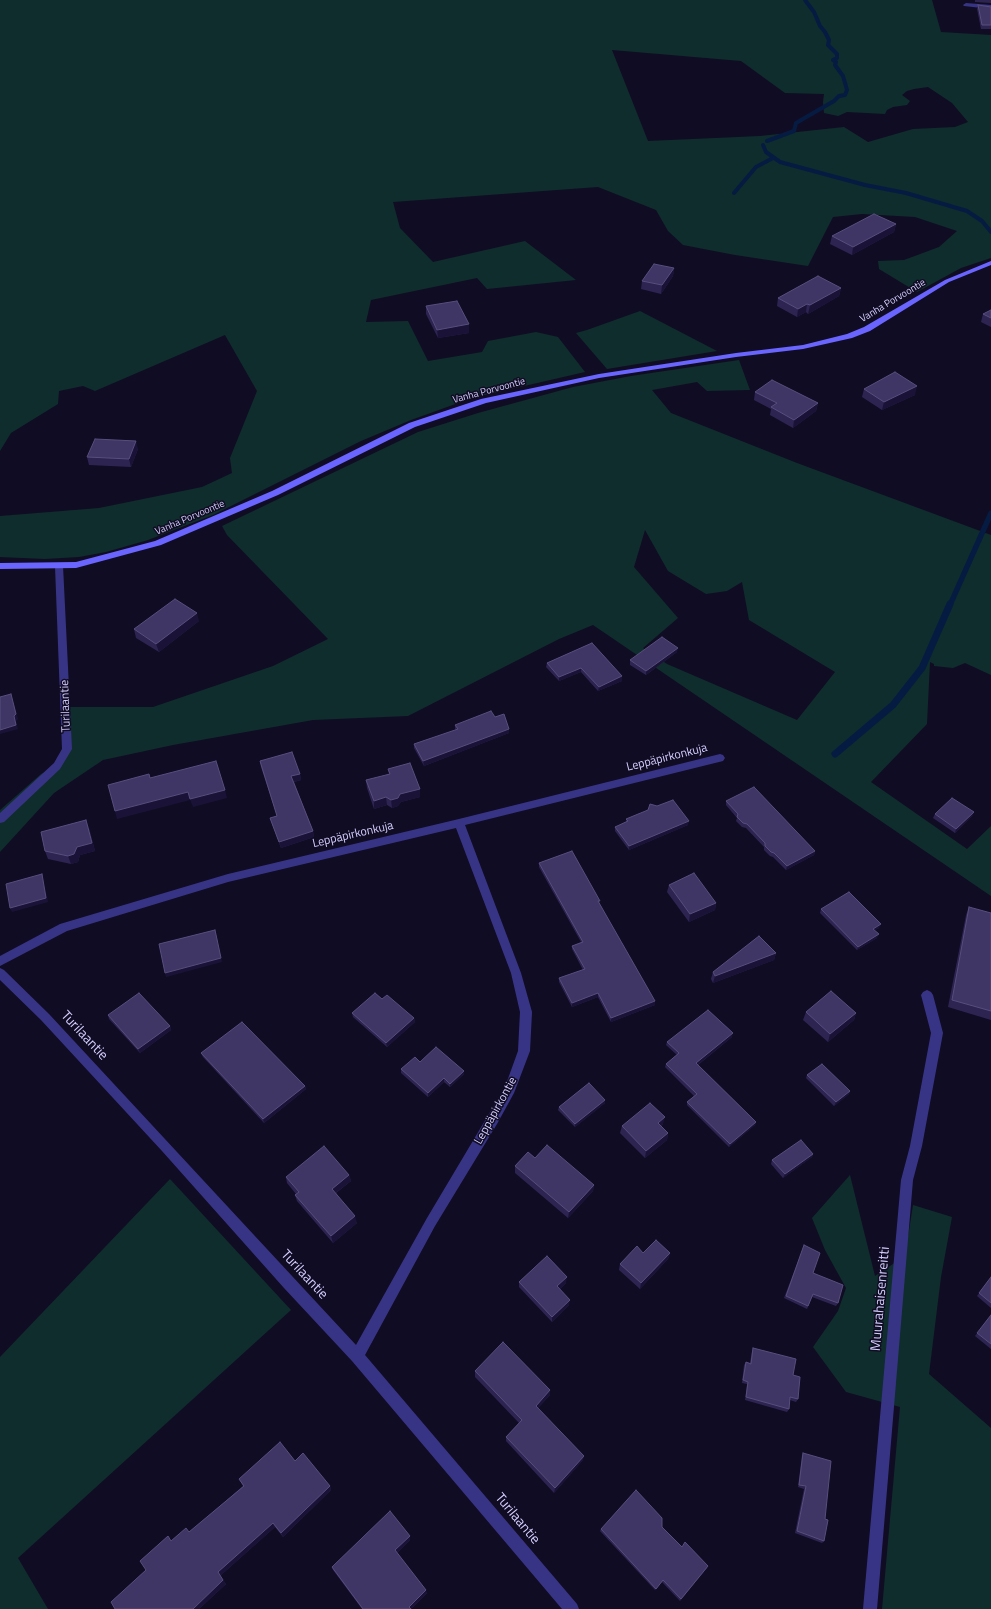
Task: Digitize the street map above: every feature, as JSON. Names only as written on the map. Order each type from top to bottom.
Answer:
[{"type":"street","points":[[966,5],[991,7]]},
{"type":"street","name":"Vanha Porvoontie","points":[[0,566],[76,565],[158,543],[275,492],[412,425],[484,401],[599,376],[736,355],[803,347],[849,336],[867,329],[946,281],[991,263]]},
{"type":"street","name":"Turilaantie","points":[[0,819],[57,766],[67,749],[59,566]]},
{"type":"street","name":"Leppäpirkonkuja","points":[[0,961],[64,927],[228,878],[459,823],[720,758]]},
{"type":"street","name":"Leppäpirkontie","points":[[357,1356],[431,1222],[493,1120],[512,1084],[524,1051],[526,1012],[516,973],[459,823]]},
{"type":"street","name":"Turilaantie","points":[[0,973],[44,1017],[166,1147],[357,1356],[572,1609]]},
{"type":"street","name":"Muurahaisenreitti","points":[[870,1609],[907,1180],[916,1146],[937,1033],[927,995]]},
{"type":"green space","points":[[0,0],[932,0],[941,32],[991,35],[991,258],[961,268],[917,292],[879,269],[878,261],[904,260],[939,247],[957,231],[915,217],[862,214],[833,217],[808,266],[735,255],[683,245],[668,231],[656,210],[598,187],[393,202],[400,228],[433,262],[525,241],[576,280],[487,289],[477,278],[371,300],[366,322],[408,321],[428,361],[482,352],[488,341],[536,332],[558,337],[585,372],[472,398],[411,420],[361,441],[213,515],[148,540],[106,552],[79,557],[45,559],[0,557],[0,516],[99,508],[202,487],[232,473],[230,458],[257,391],[225,335],[95,391],[83,386],[59,391],[58,404],[11,433],[0,451]],"holes":[[[612,50],[741,61],[785,93],[824,94],[824,113],[838,116],[847,112],[885,114],[887,110],[893,107],[907,105],[910,101],[902,95],[907,91],[928,87],[952,103],[968,122],[955,127],[913,129],[868,142],[844,127],[760,136],[648,141]]]},
{"type":"green space","points":[[640,311],[717,351],[607,369],[576,333]]},
{"type":"green space","points":[[739,360],[750,390],[707,391],[697,382],[652,390],[671,413],[797,463],[991,535],[991,675],[965,663],[953,668],[934,666],[934,664],[930,662],[927,724],[871,782],[967,849],[991,826],[991,896],[593,625],[559,639],[408,716],[313,720],[173,745],[103,760],[54,793],[0,852],[0,810],[41,774],[57,766],[67,749],[66,707],[153,707],[273,666],[328,639],[227,535],[222,526],[418,432],[478,413],[573,387],[631,376]],"holes":[[[645,530],[668,571],[706,594],[727,591],[742,582],[749,620],[835,672],[797,720],[667,664],[643,648],[678,618],[634,567]]]},
{"type":"green space","points":[[850,1175],[875,1276],[905,1256],[913,1205],[952,1217],[941,1277],[929,1374],[991,1428],[991,1609],[882,1609],[900,1407],[846,1392],[813,1347],[838,1311],[846,1288],[825,1250],[812,1218]]},
{"type":"green space","points":[[170,1179],[291,1310],[18,1558],[48,1609],[0,1609],[0,1357]]},
{"type":"building","points":[[978,5],[991,7],[991,25],[982,25]]},
{"type":"building","points":[[874,214],[896,224],[853,247],[832,236]]},
{"type":"building","points":[[654,264],[674,268],[662,285],[642,281]]},
{"type":"building","points":[[818,276],[841,288],[810,305],[807,304],[798,309],[778,298]]},
{"type":"building","points":[[457,301],[469,324],[437,330],[426,306]]},
{"type":"building","points":[[991,310],[991,318],[983,314]]},
{"type":"building","points":[[895,372],[917,386],[884,402],[864,389]]},
{"type":"building","points":[[772,380],[818,403],[794,420],[771,407],[777,403],[755,392]]},
{"type":"building","points":[[95,439],[136,441],[129,459],[87,457]]},
{"type":"building","points":[[175,599],[197,613],[156,644],[134,629]]},
{"type":"building","points":[[662,637],[678,648],[646,671],[630,660]]},
{"type":"building","points":[[592,643],[622,676],[599,687],[581,668],[559,677],[547,663]]},
{"type":"building","points":[[11,694],[16,714],[14,716],[16,725],[0,730],[0,697]]},
{"type":"building","points":[[491,711],[495,717],[504,714],[509,729],[423,761],[414,744],[458,729],[455,725]]},
{"type":"building","points":[[292,752],[300,774],[291,776],[313,831],[279,842],[270,818],[277,816],[260,761]]},
{"type":"building","points":[[216,761],[225,790],[190,799],[188,792],[115,811],[108,785],[149,774],[150,778]]},
{"type":"building","points":[[410,763],[420,789],[400,794],[398,798],[391,800],[386,797],[374,801],[366,780],[390,774],[388,769]]},
{"type":"building","points":[[754,787],[815,851],[787,866],[765,846],[765,843],[747,824],[743,823],[737,817],[738,814],[726,801]]},
{"type":"building","points":[[952,798],[974,812],[956,829],[935,814]]},
{"type":"building","points":[[673,800],[689,821],[629,846],[615,827],[628,821],[626,819],[648,810],[650,804],[657,806]]},
{"type":"building","points":[[86,820],[92,843],[77,847],[74,854],[68,856],[45,851],[41,832]]},
{"type":"building","points":[[572,851],[600,901],[598,901],[655,1001],[611,1018],[598,993],[572,1003],[559,978],[585,969],[572,946],[583,942],[539,863]]},
{"type":"building","points":[[694,873],[716,903],[690,914],[669,885]]},
{"type":"building","points":[[42,874],[46,898],[10,908],[6,884]]},
{"type":"building","points":[[849,892],[881,924],[873,929],[879,934],[858,947],[821,909]]},
{"type":"building","points":[[969,907],[991,913],[991,1011],[952,1000]]},
{"type":"building","points":[[215,930],[221,958],[165,973],[159,944]]},
{"type":"building","points":[[759,936],[776,953],[715,976],[713,972]]},
{"type":"building","points":[[831,991],[856,1013],[830,1034],[806,1012]]},
{"type":"building","points":[[139,993],[170,1026],[138,1049],[108,1015]]},
{"type":"building","points":[[375,993],[382,999],[387,995],[414,1018],[386,1043],[352,1013]]},
{"type":"building","points":[[708,1010],[733,1033],[696,1063],[756,1122],[730,1144],[687,1102],[697,1094],[666,1064],[679,1053],[667,1042]]},
{"type":"building","points":[[242,1022],[305,1086],[263,1119],[201,1053]]},
{"type":"building","points":[[436,1047],[464,1071],[450,1084],[444,1078],[428,1093],[401,1069],[415,1057],[420,1062]]},
{"type":"building","points":[[822,1064],[850,1091],[836,1102],[807,1075]]},
{"type":"building","points":[[589,1083],[605,1100],[575,1124],[559,1107]]},
{"type":"building","points":[[650,1103],[665,1117],[658,1123],[668,1133],[646,1151],[622,1126]]},
{"type":"building","points":[[801,1140],[813,1154],[785,1174],[772,1160]]},
{"type":"building","points":[[547,1145],[594,1185],[569,1212],[515,1166],[528,1152],[535,1158]]},
{"type":"building","points":[[324,1146],[349,1175],[332,1189],[355,1216],[331,1236],[295,1195],[299,1192],[286,1177]]},
{"type":"building","points":[[656,1240],[670,1253],[641,1283],[620,1264],[637,1246],[643,1253]]},
{"type":"building","points":[[804,1245],[820,1253],[813,1273],[843,1285],[838,1303],[813,1294],[808,1306],[786,1296]]},
{"type":"building","points":[[547,1256],[567,1277],[557,1286],[570,1300],[552,1317],[519,1282]]},
{"type":"building","points":[[991,1277],[991,1303],[979,1293]]},
{"type":"building","points":[[991,1315],[991,1344],[977,1333]]},
{"type":"building","points":[[503,1342],[550,1390],[536,1406],[584,1456],[555,1488],[506,1437],[522,1420],[475,1371]]},
{"type":"building","points":[[753,1348],[796,1359],[793,1375],[800,1377],[798,1399],[790,1397],[789,1409],[746,1397],[748,1382],[743,1380],[746,1362],[751,1364]]},
{"type":"building","points":[[280,1442],[295,1461],[303,1453],[330,1486],[281,1533],[273,1523],[218,1572],[223,1580],[193,1609],[115,1609],[111,1602],[146,1570],[140,1561],[168,1536],[171,1541],[186,1528],[189,1532],[244,1486],[239,1479]]},
{"type":"building","points":[[803,1453],[831,1461],[825,1519],[828,1520],[824,1541],[797,1531],[806,1486],[799,1485]]},
{"type":"building","points":[[636,1490],[662,1518],[662,1527],[682,1547],[685,1542],[708,1566],[681,1599],[663,1580],[656,1589],[601,1529]]},
{"type":"building","points":[[390,1511],[410,1536],[395,1550],[426,1590],[409,1607],[411,1609],[363,1609],[332,1567]]},
{"type":"waterway","points":[[767,141],[794,131],[796,123],[834,101],[839,96],[845,95],[847,90],[843,76],[835,65],[836,62],[833,60],[837,58],[837,54],[828,45],[829,40],[825,32],[820,26],[814,12],[805,0]]},
{"type":"waterway","points":[[763,145],[766,152],[780,162],[865,185],[906,193],[967,211],[982,221],[991,232]]},
{"type":"waterway","points":[[734,193],[756,167],[773,158]]},
{"type":"waterway","points":[[950,605],[991,513]]},
{"type":"waterway","points":[[835,754],[893,705],[922,668],[950,604]]}]
